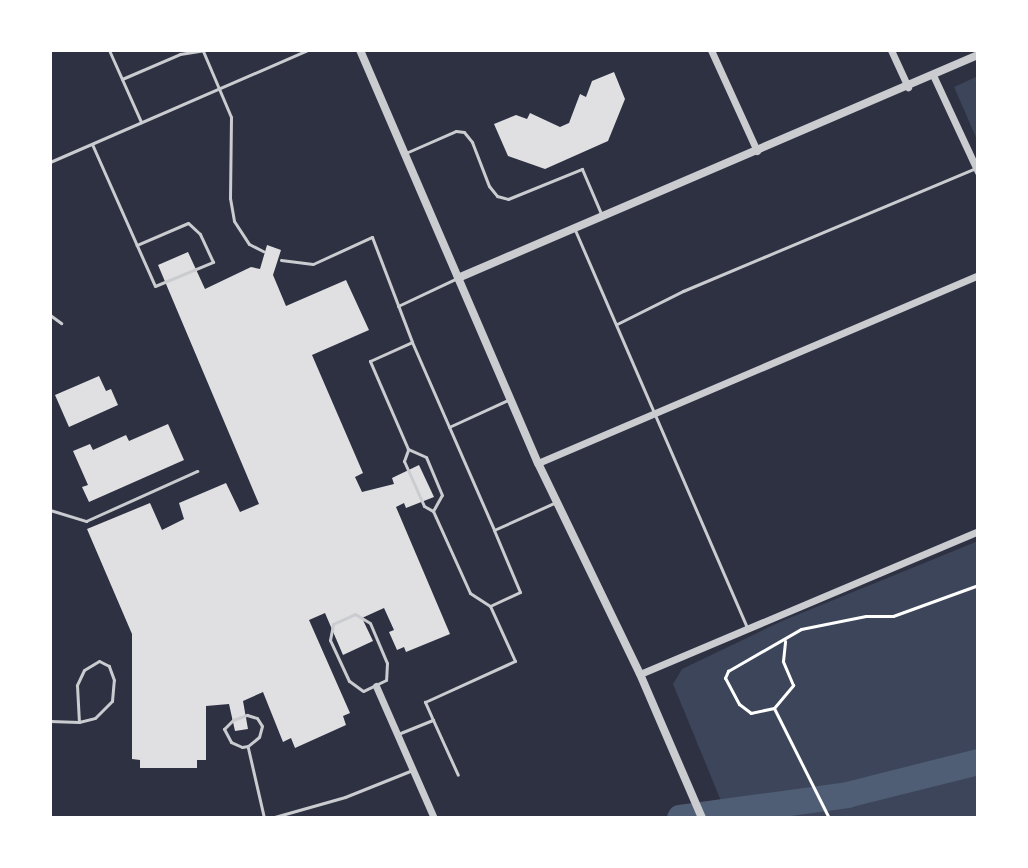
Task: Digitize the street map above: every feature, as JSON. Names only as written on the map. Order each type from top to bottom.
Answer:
[{"type":"street","points":[[360,50],[538,463],[640,674],[702,818]]},
{"type":"street","points":[[711,50],[757,151]]},
{"type":"street","points":[[891,50],[908,87]]},
{"type":"street","points":[[458,278],[978,55]]},
{"type":"street","points":[[933,75],[977,170]]},
{"type":"street","points":[[538,463],[978,275]]},
{"type":"street","points":[[640,674],[978,531]]},
{"type":"street","points":[[376,686],[434,818]]},
{"type":"lane","points":[[109,50],[141,122]]},
{"type":"lane","points":[[122,79],[180,54],[204,50],[231,117],[230,198],[234,221],[249,244],[263,251]]},
{"type":"lane","points":[[50,162],[307,50]]},
{"type":"lane","points":[[404,153],[456,131],[464,132],[472,142],[489,186],[497,196],[508,199],[582,169],[602,217]]},
{"type":"lane","points":[[92,144],[155,286],[213,262],[200,234],[188,223],[137,245]]},
{"type":"lane","points":[[617,324],[683,291],[977,170]]},
{"type":"lane","points":[[574,228],[749,630]]},
{"type":"lane","points":[[281,260],[313,264],[372,237],[412,342],[520,592],[490,606]]},
{"type":"lane","points":[[398,306],[458,278]]},
{"type":"lane","points":[[50,315],[61,323]]},
{"type":"lane","points":[[412,342],[370,361],[408,449],[404,461],[424,506],[433,511],[470,593],[490,606],[515,661],[425,702],[458,775]]},
{"type":"lane","points":[[449,427],[511,399]]},
{"type":"lane","points":[[408,449],[426,457],[442,495],[433,511]]},
{"type":"lane","points":[[50,510],[55,509],[86,521],[197,471]]},
{"type":"lane","points":[[494,530],[557,502]]},
{"type":"lane","points":[[355,614],[370,623],[387,663],[386,680],[376,686],[363,691],[349,681],[330,640],[333,624],[355,614]]},
{"type":"lane","points":[[50,721],[79,722],[95,718],[112,701],[114,680],[109,666],[99,661],[84,670],[77,685],[79,722]]},
{"type":"lane","points":[[247,715],[257,718],[262,726],[259,737],[248,746],[231,742],[224,729],[233,720],[247,715]]},
{"type":"lane","points":[[398,734],[433,720]]},
{"type":"lane","points":[[248,746],[264,818]]},
{"type":"lane","points":[[271,818],[345,797],[414,770]]},
{"type":"path","points":[[787,638],[783,661],[793,685],[774,708],[751,713],[739,704],[725,678],[728,671],[801,629],[825,622],[893,616],[978,585]]},
{"type":"path","points":[[774,708],[829,818]]},
{"type":"shaded area","points":[[978,76],[978,142],[954,87]]},
{"type":"shaded area","points":[[978,541],[978,818],[728,818],[673,684],[682,669],[782,621]]},
{"type":"building","points":[[614,72],[625,99],[608,141],[545,169],[508,156],[494,124],[516,115],[527,119],[530,113],[560,127],[569,123],[580,94],[586,97],[592,81]]},
{"type":"building","points":[[267,245],[281,250],[273,275],[286,306],[346,280],[369,330],[312,355],[363,473],[355,477],[362,492],[394,484],[392,478],[419,465],[434,497],[406,508],[404,503],[396,507],[450,634],[406,652],[404,647],[397,650],[389,632],[394,630],[384,608],[362,618],[373,641],[343,655],[325,613],[309,620],[350,713],[343,716],[346,725],[295,748],[291,738],[283,742],[263,692],[243,701],[248,729],[235,731],[229,704],[206,706],[206,760],[197,760],[197,768],[140,768],[140,760],[132,759],[132,634],[87,529],[150,503],[162,530],[184,519],[179,503],[226,483],[240,512],[259,504],[158,265],[188,252],[205,289],[251,267],[260,269]]},
{"type":"building","points":[[99,376],[106,391],[111,389],[118,405],[69,427],[55,395]]},
{"type":"building","points":[[168,424],[184,460],[89,502],[82,487],[88,485],[73,451],[90,444],[93,450],[126,435],[129,441]]},
{"type":"waterway","points":[[680,818],[847,795],[978,762]]}]
